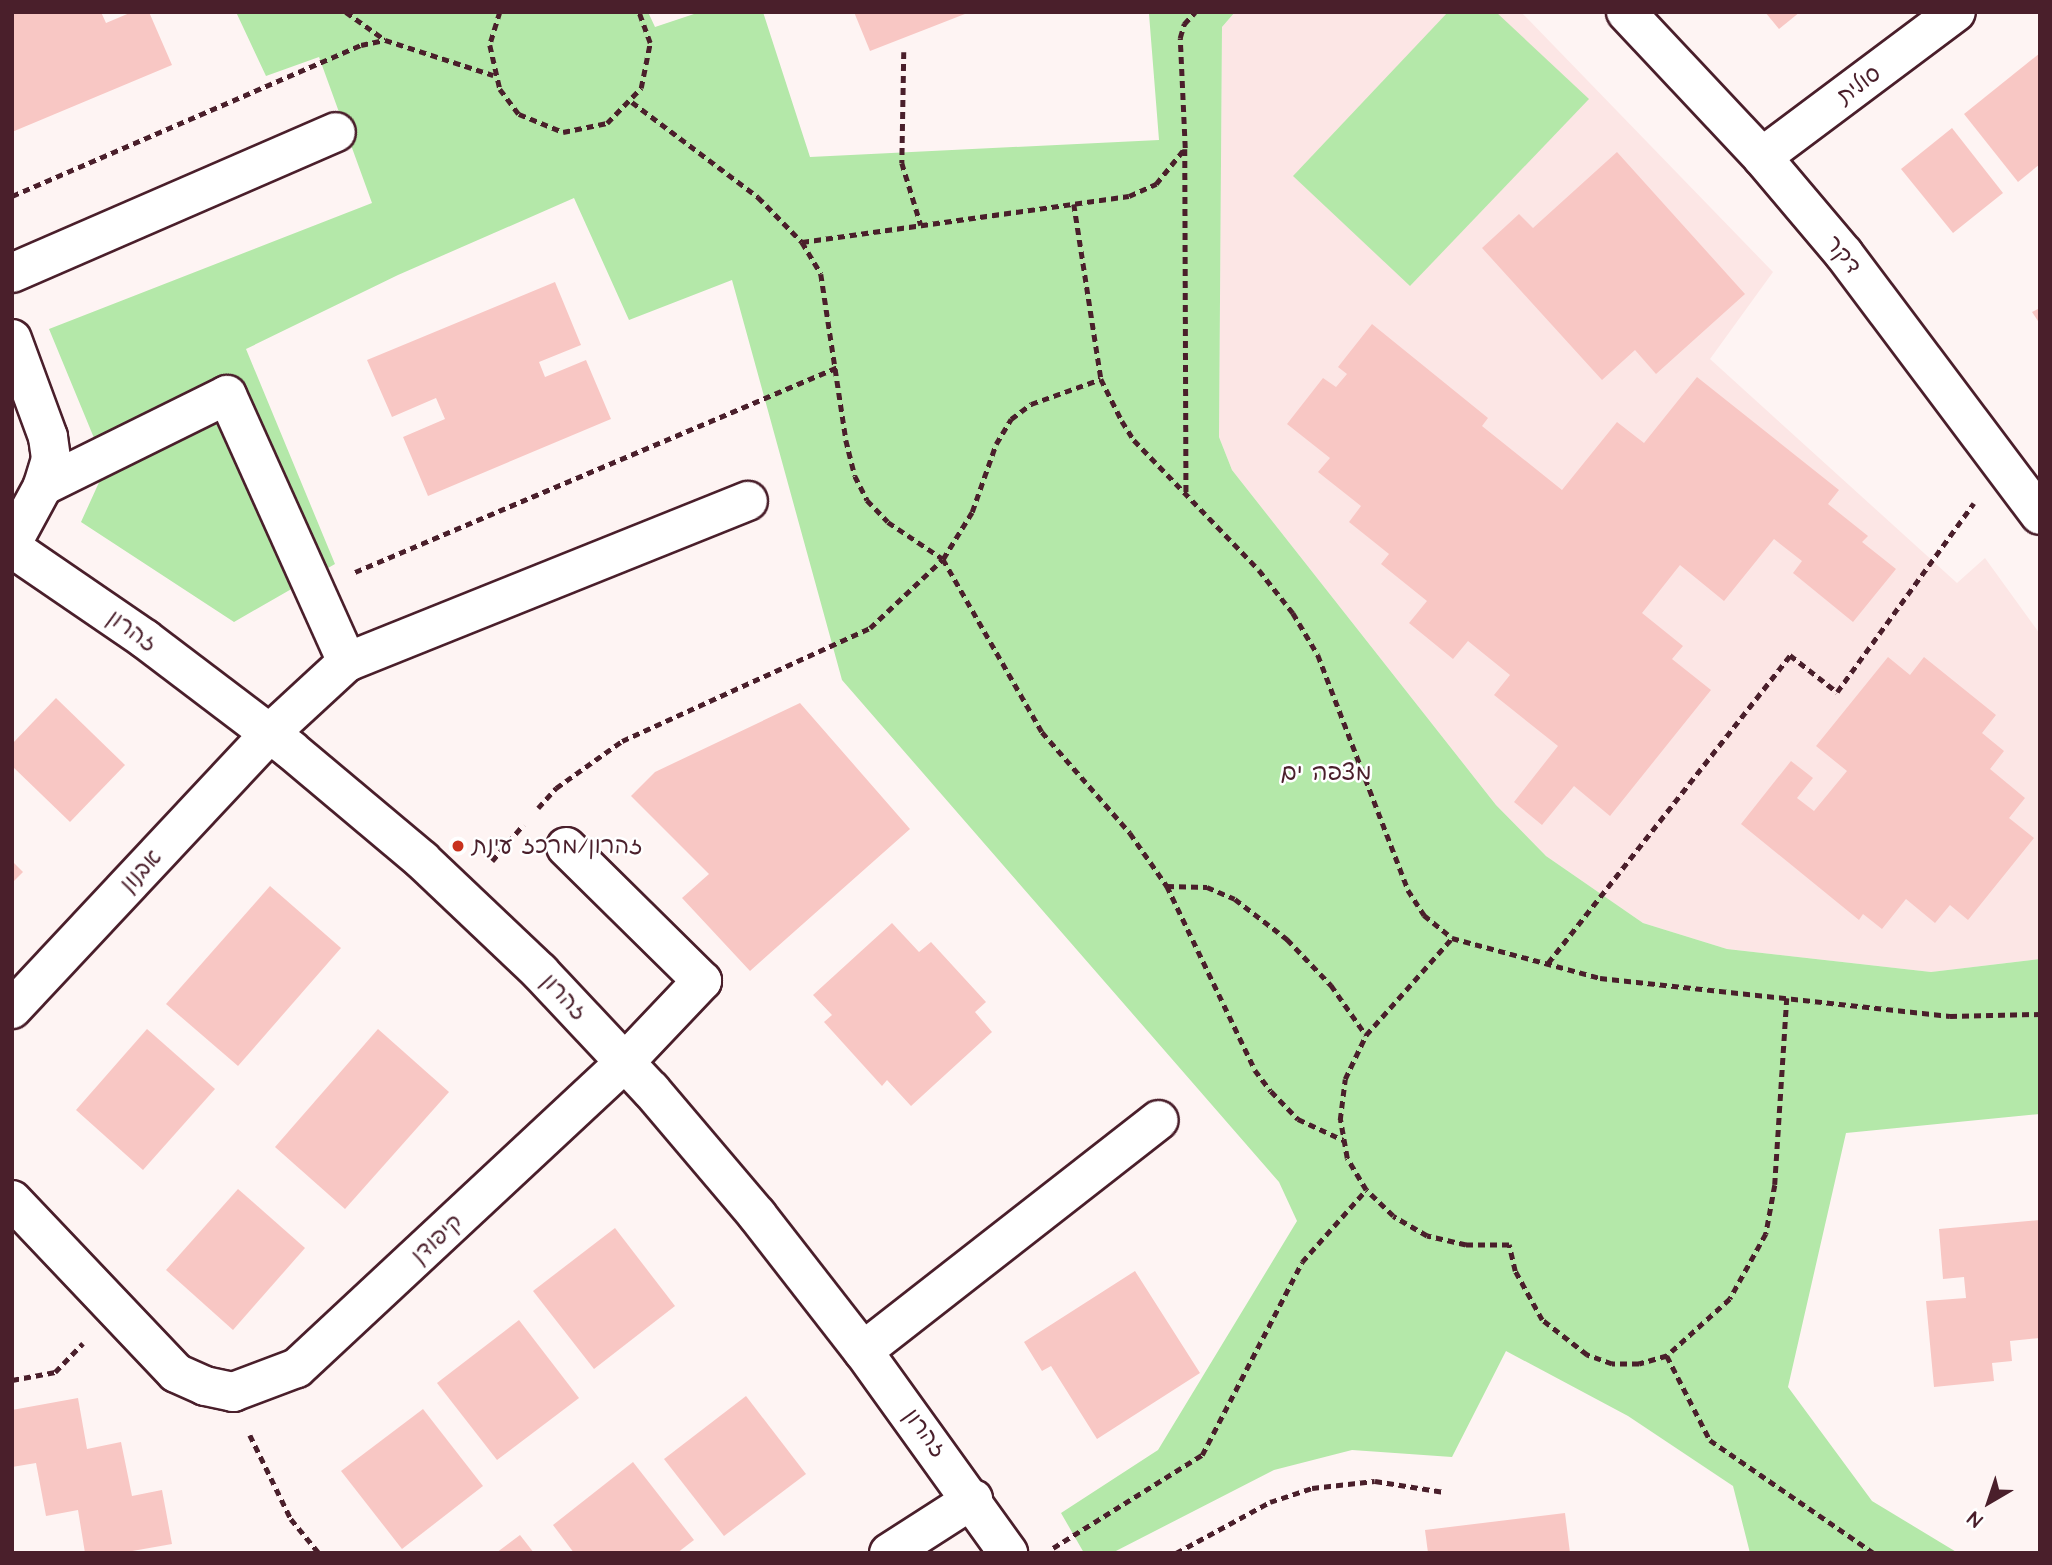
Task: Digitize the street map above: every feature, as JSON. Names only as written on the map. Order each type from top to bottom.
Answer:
[{"type":"street","name":"דקר","points":[[1626,12],[1762,157],[1844,254],[2040,515]]},
{"type":"street","name":"סולית","points":[[1762,157],[1956,12]]},
{"type":"street","points":[[12,273],[336,132]]},
{"type":"street","points":[[12,339],[48,437],[51,459],[43,486],[12,545]]},
{"type":"street","points":[[43,486],[227,394],[347,662],[748,501]]},
{"type":"street","name":"זהרון","points":[[12,545],[145,639],[270,733],[460,896],[625,1062],[757,1215],[863,1350],[973,1499],[1008,1553]]},
{"type":"street","name":"אבנון","points":[[12,1009],[270,733],[347,662]]},
{"type":"street","name":"קיפודן","points":[[233,1392],[286,1373],[320,1350],[625,1062],[702,981],[566,847]]},
{"type":"street","points":[[863,1350],[1159,1120]]},
{"type":"street","points":[[12,1200],[176,1373],[205,1386],[233,1392]]},
{"type":"street","points":[[889,1553],[973,1499]]},
{"type":"path","points":[[346,12],[385,40],[493,75]]},
{"type":"path","points":[[500,12],[489,45],[493,75],[519,114],[563,132],[607,123],[632,102],[650,59],[639,12]]},
{"type":"path","points":[[1186,496],[1185,148],[1180,38],[1184,24],[1195,12]]},
{"type":"path","points":[[12,196],[361,46],[385,40]]},
{"type":"path","points":[[904,52],[902,163],[921,225]]},
{"type":"path","points":[[632,102],[758,197],[802,242],[821,274],[838,368],[846,440],[855,476],[867,500],[888,522],[943,559],[1042,732],[1130,833],[1167,886],[1255,1070],[1298,1119],[1343,1140]]},
{"type":"path","points":[[802,242],[1129,196],[1156,184],[1185,148]]},
{"type":"path","points":[[1074,204],[1101,379],[1134,440],[1259,570],[1293,613],[1318,655],[1408,890],[1424,915],[1452,938],[1601,978],[1950,1016],[2040,1014]]},
{"type":"path","points":[[314,590],[838,368]]},
{"type":"path","points":[[460,896],[556,788],[592,760],[622,741],[870,628],[943,559],[972,512],[996,444],[1011,419],[1031,404],[1101,379]]},
{"type":"path","points":[[1548,963],[1790,656],[1836,692],[2003,463]]},
{"type":"path","points":[[1167,886],[1207,887],[1235,899],[1287,939],[1331,985],[1366,1035]]},
{"type":"path","points":[[1452,938],[1366,1035],[1345,1079],[1340,1120],[1347,1157],[1366,1190],[1392,1216],[1427,1236],[1466,1245],[1509,1245],[1515,1271],[1542,1320],[1587,1355],[1612,1364],[1639,1364],[1667,1356],[1730,1299],[1766,1234],[1775,1185],[1787,998]]},
{"type":"path","points":[[1044,1553],[1202,1455],[1303,1262],[1366,1190]]},
{"type":"path","points":[[12,1380],[55,1372],[115,1309]]},
{"type":"path","points":[[1667,1356],[1710,1440],[1874,1553]]},
{"type":"path","points":[[233,1392],[265,1471],[291,1519],[319,1553]]},
{"type":"path","points":[[1176,1553],[1270,1502],[1311,1488],[1375,1481],[1444,1492]]},
{"type":"shaded area","points":[[1235,12],[1521,12],[1773,272],[1710,359],[1957,583],[1985,558],[2040,634],[2040,959],[1931,972],[1727,949],[1643,923],[1546,856],[1496,805],[1232,470],[1219,437],[1222,27]]},
{"type":"green space","points":[[236,12],[648,12],[655,27],[700,12],[763,12],[810,157],[1159,140],[1149,14],[1235,12],[1222,27],[1219,437],[1232,470],[1496,805],[1546,856],[1643,923],[1727,949],[1931,972],[2040,959],[2040,1114],[1846,1133],[1788,1387],[1872,1501],[1958,1553],[1750,1553],[1733,1486],[1628,1416],[1506,1351],[1452,1457],[1352,1450],[1274,1470],[1112,1553],[1084,1553],[1061,1513],[1158,1450],[1297,1221],[1279,1182],[842,680],[732,280],[629,320],[574,198],[398,275],[246,349],[335,564],[234,622],[81,522],[106,467],[49,329],[372,203],[319,57],[266,76]]},
{"type":"green space","points":[[1448,12],[1496,12],[1589,99],[1410,286],[1293,176]]},
{"type":"building","points":[[12,12],[101,12],[106,23],[132,12],[149,12],[172,65],[12,132]]},
{"type":"building","points":[[854,12],[970,12],[870,51]]},
{"type":"building","points":[[1765,12],[1800,12],[1779,29]]},
{"type":"building","points":[[2040,53],[2040,164],[2018,182],[1964,114]]},
{"type":"building","points":[[1952,128],[2003,193],[1953,233],[1901,169]]},
{"type":"building","points":[[1617,152],[1745,294],[1656,374],[1635,350],[1602,380],[1482,248],[1519,214],[1533,228]]},
{"type":"building","points":[[555,282],[581,345],[539,362],[545,377],[586,360],[611,419],[428,496],[403,437],[445,419],[436,398],[392,417],[367,360]]},
{"type":"building","points":[[2040,308],[2040,324],[2032,312]]},
{"type":"building","points":[[1372,324],[1488,418],[1482,426],[1562,490],[1617,422],[1644,443],[1697,377],[1839,490],[1828,504],[1868,536],[1862,542],[1896,569],[1853,622],[1793,573],[1802,561],[1774,539],[1724,601],[1680,565],[1642,613],[1683,646],[1672,659],[1711,690],[1610,816],[1574,786],[1542,825],[1514,802],[1558,746],[1494,695],[1510,675],[1468,641],[1453,659],[1409,623],[1427,601],[1381,564],[1389,554],[1349,522],[1361,506],[1318,472],[1330,458],[1287,424],[1323,378],[1336,387],[1347,374],[1338,367]]},
{"type":"building","points":[[1888,657],[1910,675],[1924,657],[1996,715],[1982,733],[2004,751],[1990,769],[2025,798],[2009,818],[2034,838],[1968,920],[1950,905],[1935,923],[1906,899],[1882,929],[1863,914],[1859,920],[1741,824],[1791,761],[1813,778],[1797,798],[1814,811],[1847,771],[1816,746]]},
{"type":"building","points":[[56,698],[125,765],[70,822],[12,766],[12,744]]},
{"type":"building","points":[[800,703],[910,829],[750,971],[682,898],[709,874],[631,796],[655,772]]},
{"type":"building","points":[[12,861],[23,872],[12,883]]},
{"type":"building","points":[[270,886],[341,948],[238,1066],[166,1004]]},
{"type":"building","points":[[892,923],[919,952],[931,942],[986,1002],[975,1012],[992,1032],[911,1106],[887,1080],[882,1086],[824,1022],[832,1015],[813,995]]},
{"type":"building","points":[[147,1029],[215,1089],[143,1170],[76,1110]]},
{"type":"building","points":[[378,1029],[449,1092],[345,1209],[275,1147]]},
{"type":"building","points":[[238,1189],[305,1248],[233,1330],[166,1270]]},
{"type":"building","points":[[2040,1220],[2040,1338],[2010,1341],[2012,1361],[1992,1363],[1994,1381],[1934,1387],[1926,1301],[1966,1298],[1964,1277],[1943,1279],[1939,1229]]},
{"type":"building","points":[[615,1228],[675,1306],[594,1369],[533,1291]]},
{"type":"building","points":[[1135,1271],[1200,1373],[1097,1439],[1051,1366],[1042,1371],[1024,1342]]},
{"type":"building","points":[[519,1320],[579,1398],[497,1460],[437,1383]]},
{"type":"building","points":[[746,1396],[806,1474],[724,1536],[664,1459]]},
{"type":"building","points":[[78,1398],[87,1449],[121,1442],[132,1496],[162,1490],[172,1544],[121,1553],[85,1553],[78,1510],[46,1516],[36,1463],[12,1467],[12,1410]]},
{"type":"building","points":[[423,1409],[483,1486],[402,1549],[341,1471]]},
{"type":"building","points":[[633,1462],[694,1540],[677,1553],[574,1553],[553,1525]]},
{"type":"building","points":[[1565,1513],[1570,1553],[1428,1553],[1425,1530]]},
{"type":"building","points":[[520,1535],[534,1553],[496,1553]]},
{"type":"place","name":"זהרון/מרכז עינת","points":[[458,846]]},
{"type":"district","name":"מצפה ים","points":[[1326,774]]}]
